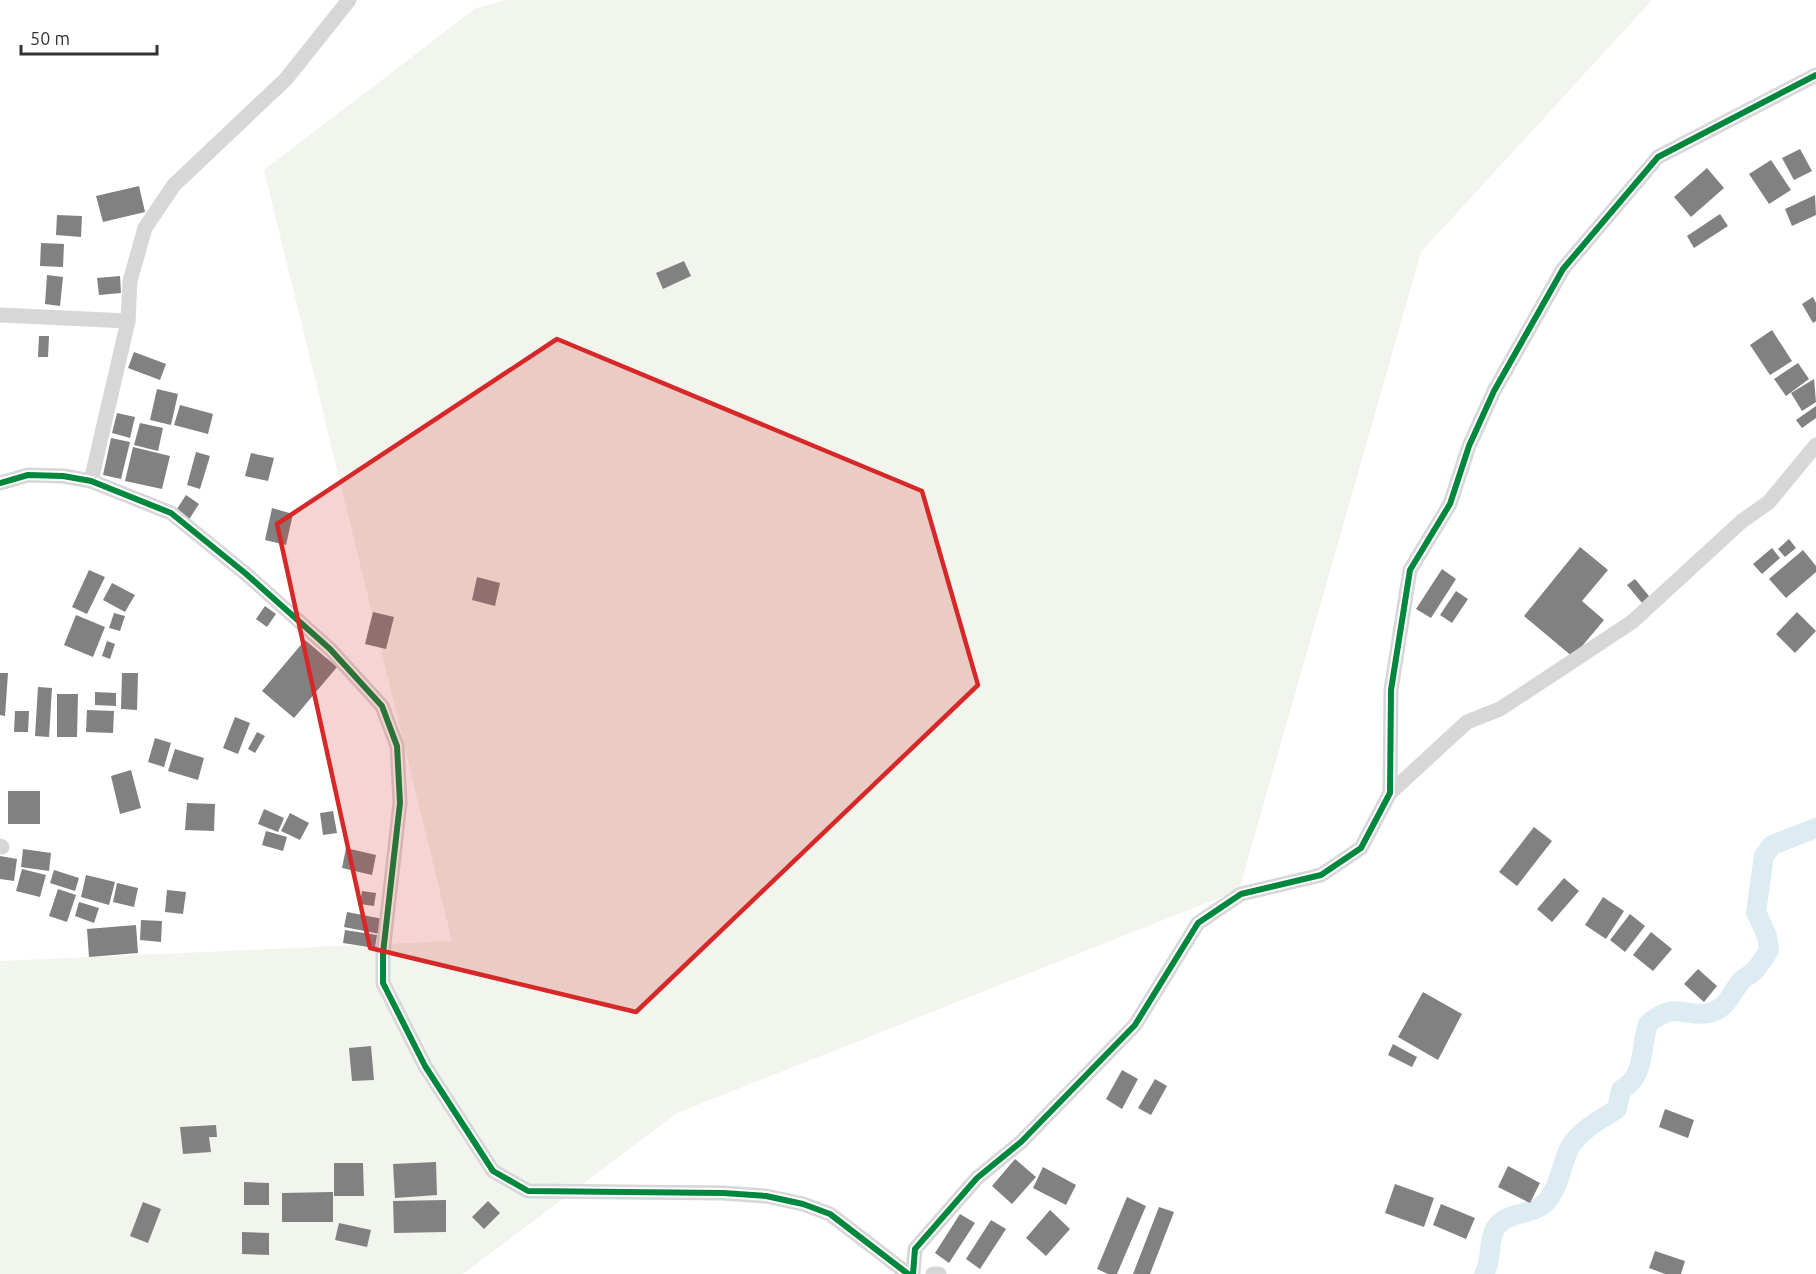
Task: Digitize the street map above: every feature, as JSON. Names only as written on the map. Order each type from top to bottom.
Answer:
[{"type":"street","points":[[91,481],[128,321],[130,281],[145,228],[174,184],[286,80],[349,0]]},
{"type":"street","points":[[1390,793],[1391,690],[1410,570],[1449,504],[1469,446],[1494,391],[1563,269],[1658,157],[1816,75]]},
{"type":"street","points":[[0,315],[128,321]]},
{"type":"street","points":[[913,1274],[915,1250],[977,1178],[1022,1142],[1135,1025],[1198,923],[1241,894],[1321,875],[1361,848],[1390,793],[1467,722],[1500,709],[1632,622],[1742,521],[1769,502],[1816,446]]},
{"type":"street","points":[[0,483],[28,475],[63,476],[91,481],[171,513],[246,573],[330,649],[382,706],[397,746],[400,803],[383,953],[383,984],[425,1066],[493,1171],[528,1191],[723,1193],[766,1196],[803,1204],[830,1214],[908,1274]]},
{"type":"street","points":[[933,1274],[939,1274]]},
{"type":"highlighted area","points":[[557,339],[922,491],[978,685],[636,1012],[370,948],[277,524]]},
{"type":"shaded area","points":[[507,0],[1652,0],[1421,252],[1239,890],[677,1113],[463,1274],[0,1274],[0,961],[452,941],[264,170],[476,8]]},
{"type":"building","points":[[1800,149],[1812,171],[1794,180],[1782,158]]},
{"type":"building","points":[[1771,160],[1791,190],[1769,204],[1749,174]]},
{"type":"building","points":[[1707,168],[1724,188],[1691,217],[1674,197]]},
{"type":"building","points":[[139,186],[145,212],[103,222],[96,196]]},
{"type":"building","points":[[1815,195],[1816,215],[1792,226],[1785,209]]},
{"type":"building","points":[[1720,214],[1728,226],[1694,248],[1687,236]]},
{"type":"building","points":[[57,215],[82,216],[81,237],[56,235]]},
{"type":"building","points":[[41,243],[64,244],[63,267],[40,266]]},
{"type":"building","points":[[684,261],[691,276],[663,289],[656,273]]},
{"type":"building","points":[[47,275],[63,277],[60,306],[45,304]]},
{"type":"building","points":[[120,276],[121,293],[99,295],[97,278]]},
{"type":"building","points":[[1813,297],[1816,303],[1816,321],[1813,323],[1802,304]]},
{"type":"building","points":[[1772,330],[1792,361],[1770,375],[1750,345]]},
{"type":"building","points":[[39,336],[49,336],[48,357],[38,357]]},
{"type":"building","points":[[134,352],[166,364],[160,380],[128,368]]},
{"type":"building","points":[[1798,363],[1809,379],[1786,396],[1774,379]]},
{"type":"building","points":[[1814,379],[1816,402],[1802,411],[1791,393]]},
{"type":"building","points":[[157,389],[178,394],[171,425],[150,420]]},
{"type":"building","points":[[180,405],[213,414],[208,434],[174,425]]},
{"type":"building","points":[[1816,406],[1816,418],[1802,428],[1796,420]]},
{"type":"building","points":[[117,413],[135,417],[130,438],[112,433]]},
{"type":"building","points":[[140,423],[163,428],[158,451],[134,445]]},
{"type":"building","points":[[111,438],[130,442],[121,479],[103,475]]},
{"type":"building","points":[[133,447],[170,456],[162,489],[125,481]]},
{"type":"building","points":[[196,452],[210,456],[200,489],[187,485]]},
{"type":"building","points":[[251,453],[274,458],[268,481],[245,476]]},
{"type":"building","points":[[186,495],[199,504],[188,521],[175,512]]},
{"type":"building","points":[[272,508],[293,514],[286,545],[265,540]]},
{"type":"building","points":[[1789,539],[1796,548],[1785,557],[1778,549]]},
{"type":"building","points":[[1580,547],[1608,570],[1582,601],[1604,620],[1573,657],[1524,616]]},
{"type":"building","points":[[1772,548],[1780,558],[1762,574],[1753,564]]},
{"type":"building","points":[[1803,550],[1816,566],[1816,572],[1786,598],[1769,579]]},
{"type":"building","points":[[1442,569],[1456,579],[1431,618],[1416,609]]},
{"type":"building","points":[[89,570],[105,577],[87,614],[72,607]]},
{"type":"building","points":[[477,577],[500,583],[495,606],[472,600]]},
{"type":"building","points":[[1635,579],[1649,596],[1642,603],[1627,585]]},
{"type":"building","points":[[112,583],[135,595],[125,612],[103,600]]},
{"type":"building","points":[[1456,591],[1468,599],[1452,623],[1440,615]]},
{"type":"building","points":[[265,606],[276,614],[267,627],[256,619]]},
{"type":"building","points":[[373,612],[394,617],[386,649],[365,644]]},
{"type":"building","points":[[1797,612],[1816,631],[1795,653],[1776,634]]},
{"type":"building","points":[[114,613],[125,616],[120,631],[109,628]]},
{"type":"building","points":[[76,615],[105,627],[93,657],[64,645]]},
{"type":"building","points":[[305,640],[337,667],[294,718],[262,691]]},
{"type":"building","points":[[107,641],[115,644],[110,659],[102,656]]},
{"type":"building","points":[[0,673],[8,673],[5,716],[0,715]]},
{"type":"building","points":[[122,673],[138,673],[137,710],[121,709]]},
{"type":"building","points":[[38,687],[52,688],[49,737],[35,736]]},
{"type":"building","points":[[95,692],[116,693],[116,706],[95,705]]},
{"type":"building","points":[[57,694],[78,694],[77,737],[57,737]]},
{"type":"building","points":[[87,710],[114,711],[113,733],[86,732]]},
{"type":"building","points":[[15,711],[29,711],[28,732],[14,732]]},
{"type":"building","points":[[235,717],[250,723],[238,754],[223,748]]},
{"type":"building","points":[[257,732],[265,736],[255,753],[248,749]]},
{"type":"building","points":[[155,738],[171,743],[164,767],[148,762]]},
{"type":"building","points":[[175,749],[204,758],[198,780],[168,771]]},
{"type":"building","points":[[131,770],[141,808],[120,814],[111,776]]},
{"type":"building","points":[[8,791],[40,791],[40,824],[8,824]]},
{"type":"building","points":[[187,803],[215,804],[214,831],[185,830]]},
{"type":"building","points":[[264,809],[284,818],[278,832],[258,824]]},
{"type":"building","points":[[333,811],[337,833],[323,835],[320,813]]},
{"type":"building","points":[[290,813],[309,823],[300,840],[281,831]]},
{"type":"building","points":[[1534,827],[1552,841],[1517,886],[1499,872]]},
{"type":"building","points":[[266,831],[287,837],[283,851],[262,845]]},
{"type":"building","points":[[346,848],[376,855],[372,875],[342,868]]},
{"type":"building","points":[[23,849],[51,853],[49,871],[21,867]]},
{"type":"building","points":[[0,856],[17,859],[14,881],[0,879]]},
{"type":"building","points":[[22,869],[46,875],[40,897],[16,891]]},
{"type":"building","points":[[54,870],[79,878],[75,891],[50,883]]},
{"type":"building","points":[[86,875],[115,882],[109,905],[81,897]]},
{"type":"building","points":[[1564,878],[1579,891],[1552,922],[1537,909]]},
{"type":"building","points":[[117,883],[138,888],[134,907],[113,902]]},
{"type":"building","points":[[58,889],[76,895],[67,922],[49,916]]},
{"type":"building","points":[[167,890],[186,892],[183,914],[165,912]]},
{"type":"building","points":[[362,891],[376,893],[374,906],[360,904]]},
{"type":"building","points":[[1603,897],[1624,911],[1606,939],[1585,925]]},
{"type":"building","points":[[79,902],[99,908],[94,923],[75,916]]},
{"type":"building","points":[[347,912],[383,919],[380,934],[344,927]]},
{"type":"building","points":[[1630,914],[1645,926],[1625,952],[1610,940]]},
{"type":"building","points":[[141,920],[162,921],[161,942],[140,940]]},
{"type":"building","points":[[136,925],[138,953],[89,957],[87,929]]},
{"type":"building","points":[[345,930],[377,935],[375,948],[343,943]]},
{"type":"building","points":[[1651,932],[1672,949],[1653,971],[1633,955]]},
{"type":"building","points":[[1698,969],[1717,986],[1704,1002],[1684,984]]},
{"type":"building","points":[[1423,992],[1462,1014],[1438,1060],[1398,1037]]},
{"type":"building","points":[[1393,1044],[1417,1057],[1412,1067],[1388,1055]]},
{"type":"building","points":[[371,1046],[374,1080],[352,1081],[349,1048]]},
{"type":"building","points":[[1122,1070],[1138,1079],[1122,1109],[1106,1099]]},
{"type":"building","points":[[1155,1079],[1167,1086],[1151,1115],[1138,1108]]},
{"type":"building","points":[[1665,1109],[1694,1120],[1688,1138],[1659,1127]]},
{"type":"building","points":[[216,1125],[217,1137],[209,1137],[211,1152],[183,1154],[180,1127]]},
{"type":"building","points":[[1015,1159],[1036,1177],[1012,1204],[992,1186]]},
{"type":"building","points":[[436,1162],[437,1195],[395,1198],[393,1164]]},
{"type":"building","points":[[334,1163],[363,1163],[364,1196],[334,1196]]},
{"type":"building","points":[[1508,1166],[1540,1183],[1530,1203],[1498,1187]]},
{"type":"building","points":[[1043,1167],[1076,1185],[1066,1205],[1033,1188]]},
{"type":"building","points":[[244,1182],[269,1183],[269,1205],[244,1205]]},
{"type":"building","points":[[1395,1184],[1434,1198],[1424,1227],[1385,1213]]},
{"type":"building","points":[[333,1192],[333,1222],[282,1222],[282,1193]]},
{"type":"building","points":[[1127,1197],[1146,1206],[1117,1274],[1108,1274],[1097,1269]]},
{"type":"building","points":[[446,1200],[446,1232],[394,1233],[393,1201]]},
{"type":"building","points":[[488,1201],[500,1213],[484,1229],[472,1217]]},
{"type":"building","points":[[143,1202],[161,1209],[148,1243],[130,1236]]},
{"type":"building","points":[[1441,1204],[1475,1218],[1466,1239],[1433,1225]]},
{"type":"building","points":[[1159,1207],[1174,1212],[1150,1274],[1133,1274]]},
{"type":"building","points":[[1050,1210],[1070,1229],[1046,1256],[1026,1238]]},
{"type":"building","points":[[960,1214],[975,1223],[949,1263],[935,1253]]},
{"type":"building","points":[[991,1220],[1006,1229],[980,1269],[966,1259]]},
{"type":"building","points":[[339,1223],[371,1230],[367,1247],[335,1240]]},
{"type":"building","points":[[242,1232],[269,1233],[269,1255],[242,1254]]},
{"type":"building","points":[[1655,1251],[1685,1261],[1681,1274],[1665,1274],[1649,1268]]},
{"type":"waterway","points":[[1484,1274],[1492,1237],[1497,1226],[1508,1218],[1534,1210],[1546,1202],[1551,1196],[1574,1141],[1591,1125],[1617,1109],[1621,1090],[1635,1077],[1641,1061],[1648,1024],[1672,1011],[1700,1014],[1715,1011],[1724,1004],[1742,980],[1759,965],[1769,950],[1767,936],[1756,912],[1764,856],[1772,845],[1816,828]]},
{"type":"cycle path","points":[[913,1274],[915,1249],[977,1178],[1021,1142],[1135,1025],[1198,923],[1241,894],[1321,875],[1361,848],[1390,793],[1391,690],[1410,570],[1450,504],[1469,446],[1494,391],[1563,269],[1658,157],[1816,75]]},
{"type":"cycle path","points":[[0,483],[28,475],[63,476],[91,481],[171,513],[245,573],[330,649],[382,706],[397,746],[400,803],[383,953],[383,983],[425,1066],[493,1171],[528,1191],[723,1193],[766,1196],[803,1204],[830,1214],[908,1274]]}]
